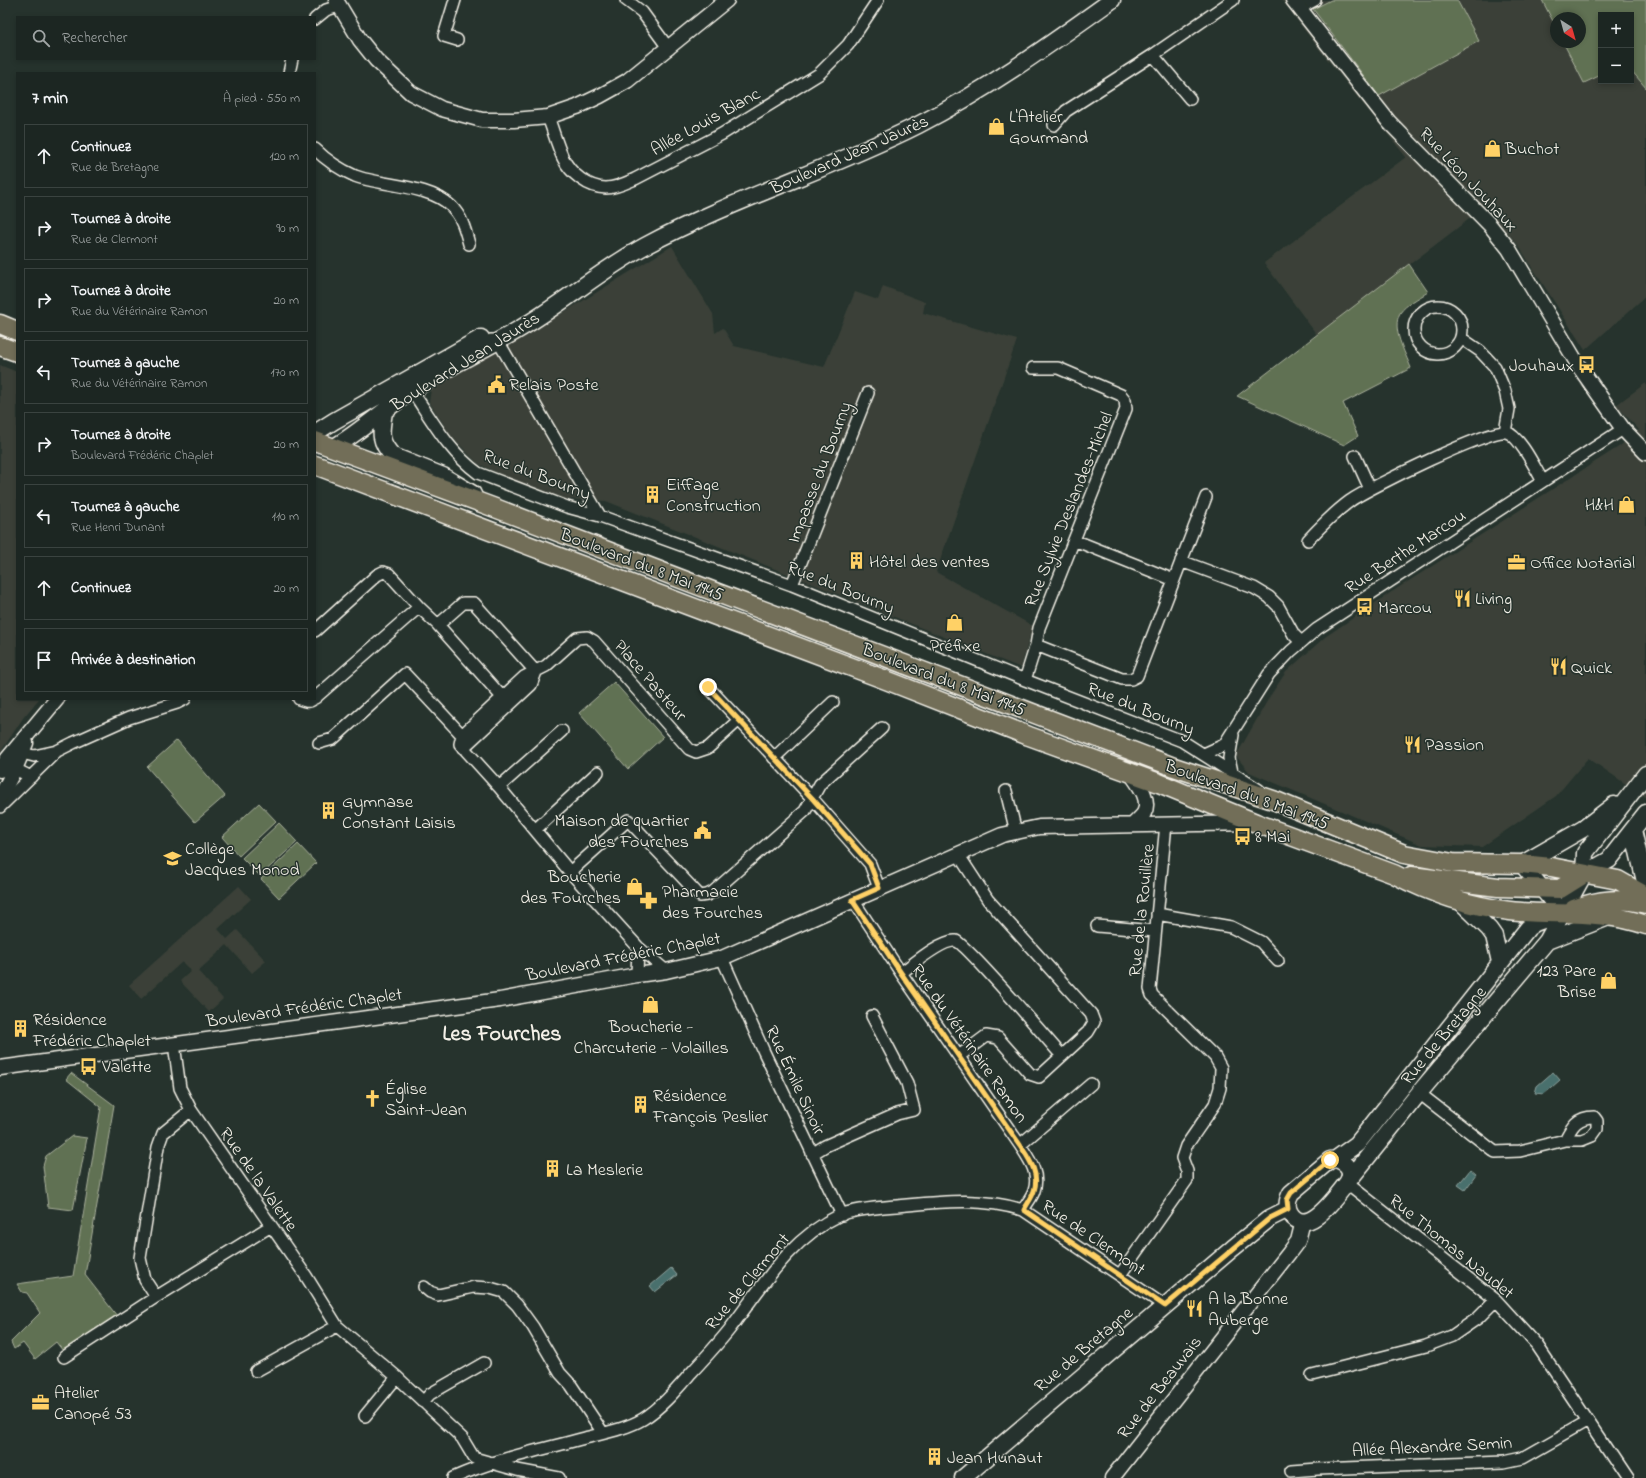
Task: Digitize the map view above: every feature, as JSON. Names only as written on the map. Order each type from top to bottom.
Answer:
[{"type":"main road","name":"Boulevard Jean Jaurès","points":[[321,460],[412,391],[518,331],[641,248],[682,227],[866,148],[948,109],[1016,68],[1112,0]]},
{"type":"main road","name":"Boulevard Jean Jaurès","points":[[316,432],[354,409],[481,338],[555,299],[577,290]]},
{"type":"main road","points":[[0,324],[16,331]]},
{"type":"main road","points":[[0,346],[16,352]]},
{"type":"main road","points":[[316,424],[323,420],[354,409]]},
{"type":"main road","points":[[321,460],[336,432],[354,409]]},
{"type":"main road","points":[[384,412],[381,436],[388,450],[393,456],[443,476],[495,508]]},
{"type":"main road","name":"Boulevard du 8 Mai 1945","points":[[316,444],[321,460]]},
{"type":"main road","name":"Boulevard du 8 Mai 1945","points":[[321,460],[460,504],[495,508],[1167,764],[1276,801],[1404,854],[1453,863],[1522,864],[1551,867],[1618,880],[1646,896]]},
{"type":"main road","name":"Boulevard du 8 Mai 1945","points":[[321,460],[1132,775],[1159,783],[1256,823],[1394,874],[1415,885],[1461,902],[1509,911],[1611,916],[1646,925]]},
{"type":"main road","name":"Rue de Bretagne","points":[[1302,1221],[1309,1221],[1318,1217],[1419,1093],[1547,941],[1584,874],[1585,853],[1646,774]]},
{"type":"main road","points":[[1632,791],[1583,829],[1522,864],[1562,913],[1588,904],[1611,900],[1628,900],[1646,904]]},
{"type":"main road","points":[[1394,874],[1498,887],[1560,889],[1609,860],[1646,813]]},
{"type":"main road","points":[[1633,830],[1646,886]]},
{"type":"main road","points":[[1461,902],[1489,928],[1494,936],[1500,962]]},
{"type":"main road","name":"Rue de Bretagne","points":[[963,1478],[1270,1218],[1288,1209],[1287,1200],[1291,1193],[1330,1160],[1336,1159],[1357,1144],[1528,928],[1535,923],[1562,913]]},
{"type":"main road","points":[[1547,941],[1611,916]]},
{"type":"main road","points":[[1336,1159],[1345,1162],[1350,1168],[1348,1181]]},
{"type":"main road","points":[[1288,1209],[1294,1218],[1302,1221]]},
{"type":"street","points":[[455,0],[444,36],[457,40]]},
{"type":"street","points":[[626,0],[642,12],[668,49]]},
{"type":"street","points":[[316,18],[338,3],[360,40],[376,60],[411,93],[442,109],[482,120],[514,120],[548,117],[577,107],[627,81],[727,0]]},
{"type":"street","name":"Allée Louis Blanc","points":[[548,117],[562,157],[570,170],[580,179],[593,185],[606,188],[621,185],[722,134],[819,74],[848,45],[878,0]]},
{"type":"street","points":[[1054,125],[1066,111],[1153,55],[1233,0]]},
{"type":"street","points":[[1297,4],[1316,0]]},
{"type":"street","name":"Rue Léon Jouhaux","points":[[1297,4],[1389,122],[1489,224],[1509,249],[1580,368],[1623,429],[1646,453]]},
{"type":"street","points":[[1153,55],[1190,99]]},
{"type":"street","points":[[289,72],[292,60]]},
{"type":"street","points":[[316,150],[329,163],[356,176],[435,196],[450,205],[464,222],[469,244]]},
{"type":"street","points":[[1432,307],[1445,307],[1456,314],[1462,325],[1461,338],[1454,348],[1443,354],[1431,354],[1421,347],[1414,337],[1414,324],[1421,313],[1432,307]]},
{"type":"street","points":[[481,338],[498,341],[600,516]]},
{"type":"street","points":[[1461,338],[1480,351],[1495,367],[1505,391],[1509,409],[1505,432]]},
{"type":"street","name":"Rue Sylvie Deslandes-Michel","points":[[1025,680],[1036,645],[1039,628],[1126,409],[1125,400],[1121,395],[1058,368],[1033,368]]},
{"type":"street","name":"Rue du Bourny","points":[[412,391],[451,449],[466,464],[478,473],[567,507],[600,516],[792,585],[1025,680],[1182,740],[1276,801]]},
{"type":"street","name":"Impasse du Bourny","points":[[792,585],[868,393]]},
{"type":"street","name":"Rue Berthe Marcou","points":[[1204,754],[1224,745],[1268,674],[1301,642],[1317,629],[1380,589],[1542,480],[1623,429]]},
{"type":"street","points":[[1308,540],[1328,519],[1350,501],[1370,488],[1419,464],[1487,436],[1505,432],[1514,436],[1542,480]]},
{"type":"street","points":[[1356,456],[1370,488]]},
{"type":"street","points":[[1036,645],[1122,679],[1131,679],[1137,676],[1206,497]]},
{"type":"street","points":[[1074,540],[1174,580]]},
{"type":"street","points":[[1181,561],[1254,588],[1269,597],[1278,606],[1294,635],[1301,642]]},
{"type":"street","points":[[316,630],[377,575],[383,572],[388,574],[419,608],[438,625],[502,697]]},
{"type":"street","points":[[438,625],[463,603],[474,603],[536,672]]},
{"type":"street","points":[[316,696],[419,608]]},
{"type":"street","name":"Place Pasteur","points":[[462,735],[524,677],[546,666],[577,638],[587,637],[594,641],[689,749],[696,752],[708,748],[739,720]]},
{"type":"street","name":"Place Pasteur","points":[[463,748],[532,686],[536,672]]},
{"type":"street","points":[[319,743],[333,739],[406,674],[462,735],[460,744],[463,748],[499,787],[570,872],[638,947],[666,971]]},
{"type":"street","points":[[708,687],[812,798],[870,864],[879,888]]},
{"type":"street","points":[[0,797],[11,763],[31,731],[56,700]]},
{"type":"street","points":[[0,807],[57,752],[73,742],[129,718],[183,700]]},
{"type":"street","points":[[301,700],[305,702],[312,700]]},
{"type":"street","points":[[774,758],[833,702]]},
{"type":"street","points":[[570,872],[628,820],[700,896],[707,895],[713,892],[805,811],[820,784],[882,728]]},
{"type":"street","name":"Rue Berthe Marcou","points":[[1232,772],[1229,758],[1234,730]]},
{"type":"street","points":[[0,770],[22,753],[31,731]]},
{"type":"street","points":[[499,787],[562,731]]},
{"type":"street","points":[[22,753],[34,756],[57,752]]},
{"type":"street","points":[[11,763],[31,777]]},
{"type":"street","points":[[535,830],[598,772]]},
{"type":"street","points":[[1132,775],[1143,793],[1146,805],[1144,814],[1133,825]]},
{"type":"street","points":[[1006,791],[1016,832]]},
{"type":"street","name":"Boulevard Frédéric Chaplet","points":[[0,1068],[500,1000],[637,974],[666,971],[722,958],[1002,835],[1039,827],[1256,823]]},
{"type":"street","name":"Rue de la Rouillère","points":[[1120,1275],[1187,1180],[1187,1171],[1182,1158],[1186,1146],[1215,1104],[1220,1088],[1221,1068],[1215,1057],[1152,995],[1150,989],[1166,824]]},
{"type":"street","points":[[958,854],[988,900],[1091,1014],[1094,1022],[1088,1032],[1039,1077],[1030,1074],[998,1038],[986,1036],[959,1056]]},
{"type":"street","name":"Rue du Vétérinaire Ramon","points":[[852,900],[1034,1167],[1034,1192],[1024,1210]]},
{"type":"street","points":[[1157,914],[1232,927],[1261,942],[1278,961]]},
{"type":"street","points":[[1097,926],[1155,931]]},
{"type":"street","points":[[901,973],[945,942],[956,942],[963,945],[1062,1056]]},
{"type":"street","points":[[637,974],[638,947]]},
{"type":"street","name":"Rue Émile Sinoir","points":[[722,958],[764,1052],[842,1215]]},
{"type":"street","points":[[812,1154],[832,1142],[897,1114],[914,1110],[907,1083],[872,1016]]},
{"type":"street","name":"Rue de la Valette","points":[[174,1044],[180,1088],[191,1110],[306,1276],[337,1326],[397,1377],[462,1438],[474,1458],[517,1470],[559,1478]]},
{"type":"street","points":[[1020,1145],[1091,1084]]},
{"type":"street","points":[[1419,1093],[1495,1152],[1520,1151],[1565,1140]]},
{"type":"street","points":[[156,1297],[145,1280],[140,1258],[158,1147],[163,1133],[191,1110]]},
{"type":"street","name":"Rue Thomas Naudet","points":[[1348,1181],[1496,1300],[1537,1345],[1626,1478]]},
{"type":"street","name":"Rue de Clermont","points":[[453,1478],[491,1462],[603,1434],[635,1423],[644,1418],[683,1383],[728,1331],[776,1266],[796,1245],[817,1229],[842,1215],[893,1206],[950,1201],[977,1201],[1007,1205],[1024,1210],[1165,1306]]},
{"type":"street","name":"Rue de Beauvais","points":[[1112,1478],[1298,1241],[1302,1221]]},
{"type":"street","points":[[64,1357],[156,1297],[271,1226]]},
{"type":"street","points":[[424,1287],[430,1292],[438,1295],[474,1287],[490,1288],[504,1292],[517,1304],[533,1327],[560,1373],[571,1385],[603,1434]]},
{"type":"street","points":[[1312,1375],[1426,1346],[1452,1336],[1478,1318],[1496,1300]]},
{"type":"street","points":[[256,1371],[337,1326]]},
{"type":"street","points":[[423,1402],[430,1394],[484,1363]]},
{"type":"street","points":[[365,1416],[397,1377]]},
{"type":"street","name":"Allée Alexandre Semin","points":[[1292,1471],[1504,1462],[1523,1458],[1588,1421]]},
{"type":"shaded area","points":[[1282,0],[1646,0],[1646,296],[1585,350],[1518,245],[1485,207],[1317,335],[1264,263],[1406,157],[1319,49]]},
{"type":"shaded area","points":[[672,246],[713,314],[715,333],[723,328],[734,346],[824,367],[855,292],[878,300],[883,286],[925,302],[923,313],[1017,340],[936,572],[1033,626],[1021,668],[606,501],[561,499],[496,473],[477,463],[451,436],[429,402],[431,389],[581,302]]},
{"type":"shaded area","points":[[0,365],[16,372],[16,700],[38,700],[23,718],[0,753]]},
{"type":"shaded area","points":[[1646,383],[1646,798],[1588,758],[1556,796],[1482,847],[1422,845],[1249,772],[1236,756],[1270,696],[1286,672],[1325,637],[1390,593],[1620,446],[1639,430],[1616,405]]},
{"type":"shaded area","points":[[239,886],[251,899],[218,929],[227,939],[237,930],[266,961],[252,973],[227,945],[198,971],[223,999],[209,1012],[180,981],[191,971],[182,962],[141,999],[129,985]]},
{"type":"green space","points":[[1331,0],[1457,0],[1479,41],[1379,96],[1313,9]]},
{"type":"green space","points":[[1542,0],[1646,0],[1646,88],[1634,74],[1634,12],[1598,12],[1598,76],[1584,83],[1566,48],[1586,48],[1586,12],[1550,12],[1550,15]]},
{"type":"green space","points":[[1409,264],[1428,292],[1406,307],[1400,313],[1398,319],[1398,333],[1411,368],[1343,403],[1358,436],[1344,445],[1237,396]]},
{"type":"green space","points":[[614,682],[663,737],[628,769],[579,713]]},
{"type":"green space","points":[[177,740],[225,796],[195,822],[147,767]]},
{"type":"green space","points":[[259,803],[276,821],[239,856],[222,837]]},
{"type":"green space","points":[[279,823],[297,842],[260,876],[242,858]]},
{"type":"green space","points":[[298,844],[316,863],[279,898],[261,879]]},
{"type":"green space","points":[[71,1073],[114,1105],[85,1275],[117,1316],[63,1351],[56,1342],[35,1359],[23,1343],[14,1349],[11,1342],[40,1313],[27,1293],[22,1292],[17,1284],[73,1276],[101,1107],[66,1079]]},
{"type":"green space","points":[[72,1136],[87,1138],[73,1210],[48,1207],[43,1166],[46,1156]]},
{"type":"water","points":[[1553,1072],[1560,1080],[1544,1094],[1535,1093],[1537,1086]]},
{"type":"water","points":[[1470,1170],[1476,1175],[1465,1190],[1458,1185]]},
{"type":"water","points":[[671,1268],[677,1275],[655,1292],[650,1286]]},
{"type":"place","name":"L'Atelier Gourmand","points":[[996,126]]},
{"type":"place","name":"Buchot","points":[[1492,148]]},
{"type":"place","name":"Jouhaux","points":[[1587,365]]},
{"type":"place","name":"Relais Poste","points":[[496,384]]},
{"type":"place","name":"Eiffage Construction","points":[[653,494]]},
{"type":"place","name":"H&H","points":[[1627,504]]},
{"type":"place","name":"Hôtel des ventes","points":[[856,561]]},
{"type":"place","name":"Office Notarial","points":[[1517,562]]},
{"type":"place","name":"Living","points":[[1462,598]]},
{"type":"place","name":"Marcou","points":[[1365,607]]},
{"type":"place","name":"Préfixe","points":[[955,623]]},
{"type":"place","name":"Quick","points":[[1558,667]]},
{"type":"place","name":"Passion","points":[[1412,744]]},
{"type":"place","name":"Gymnase Constant Laisis","points":[[329,811]]},
{"type":"place","name":"Maison de quartier des Fourches","points":[[702,830]]},
{"type":"place","name":"8 Mai","points":[[1242,836]]},
{"type":"place","name":"Collège Jacques Monod","points":[[172,858]]},
{"type":"place","name":"Boucherie des Fourches","points":[[634,886]]},
{"type":"place","name":"Pharmacie des Fourches","points":[[649,901]]},
{"type":"place","name":"123 Pare Brise","points":[[1609,980]]},
{"type":"place","name":"Boucherie - Charcuterie - Volailles","points":[[651,1004]]},
{"type":"place","name":"Résidence Frédéric Chaplet","points":[[20,1029]]},
{"type":"place","name":"Valette","points":[[89,1066]]},
{"type":"place","name":"Église Saint-Jean","points":[[372,1098]]},
{"type":"place","name":"Résidence François Peslier","points":[[640,1105]]},
{"type":"place","name":"La Meslerie","points":[[553,1169]]},
{"type":"place","name":"A la Bonne Auberge","points":[[1195,1308]]},
{"type":"place","name":"Atelier Canopé 53","points":[[41,1402]]},
{"type":"place","name":"Jean Hunaut","points":[[934,1457]]},
{"type":"district","name":"Les Fourches","points":[[502,1032]]},
{"type":"route","points":[[708,687],[812,798],[870,864],[879,888],[852,900],[1034,1167],[1034,1192],[1024,1210],[1135,1284],[1165,1306],[1270,1218],[1288,1209],[1287,1200],[1291,1193],[1330,1160]]}]
